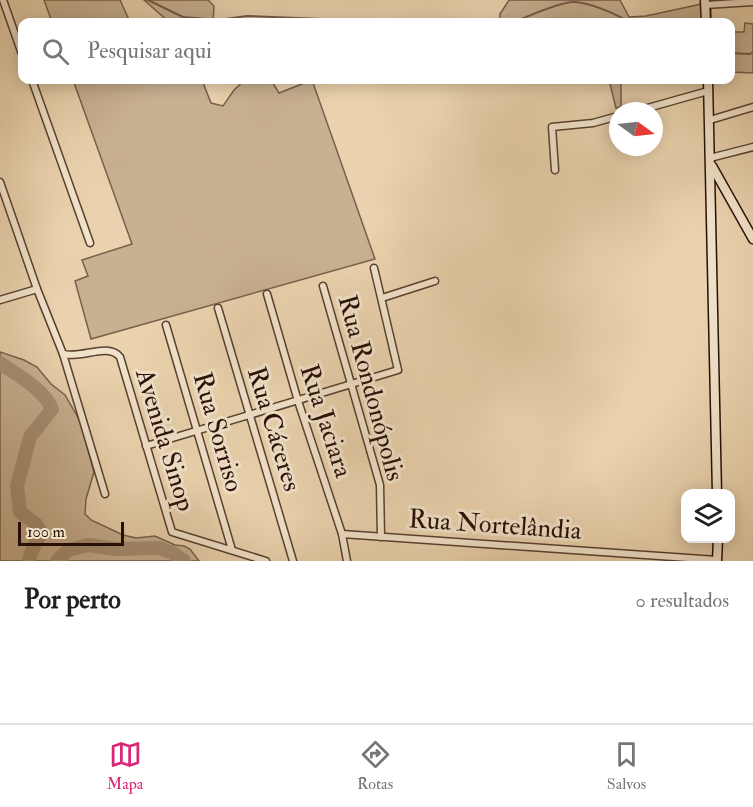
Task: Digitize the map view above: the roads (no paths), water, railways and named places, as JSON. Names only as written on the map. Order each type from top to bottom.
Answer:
[{"type":"street","points":[[3,0],[18,43]]},
{"type":"street","points":[[706,18],[705,2],[752,1]]},
{"type":"street","points":[[33,84],[90,243]]},
{"type":"street","points":[[708,84],[717,489]]},
{"type":"street","points":[[663,104],[708,92]]},
{"type":"street","points":[[710,120],[753,107]]},
{"type":"street","points":[[555,171],[552,127],[593,123],[609,119]]},
{"type":"street","points":[[710,161],[753,147]]},
{"type":"street","points":[[710,161],[753,239]]},
{"type":"street","points":[[0,182],[37,289],[63,354],[105,494]]},
{"type":"street","points":[[146,446],[398,370],[374,268]]},
{"type":"street","points":[[382,298],[435,281]]},
{"type":"street","name":"Rua Rondonópolis","points":[[323,286],[380,485],[381,537]]},
{"type":"street","points":[[0,300],[37,289]]},
{"type":"street","name":"Rua Jaciara","points":[[267,294],[298,401],[342,534],[347,561]]},
{"type":"street","name":"Rua Cáceres","points":[[218,308],[293,561]]},
{"type":"street","name":"Rua Sorriso","points":[[166,325],[232,550]]},
{"type":"street","name":"Avenida Sinop","points":[[63,354],[79,356],[108,350],[117,353],[120,357],[172,532],[266,561]]},
{"type":"street","name":"Rua Nortelândia","points":[[342,534],[717,560]]},
{"type":"street","points":[[717,560],[718,543]]},
{"type":"waterway","points":[[148,0],[183,17],[195,18]]},
{"type":"waterway","points":[[524,18],[572,2],[593,6],[621,18]]},
{"type":"waterway","points":[[232,18],[247,16],[296,18]]},
{"type":"waterway","points":[[735,53],[753,52]]},
{"type":"waterway","points":[[0,363],[37,389],[52,409],[30,437],[17,486],[20,512],[36,524],[41,532],[29,561]]},
{"type":"waterway","points":[[57,561],[68,550],[89,545],[116,549],[159,548],[173,553],[184,561]]}]
